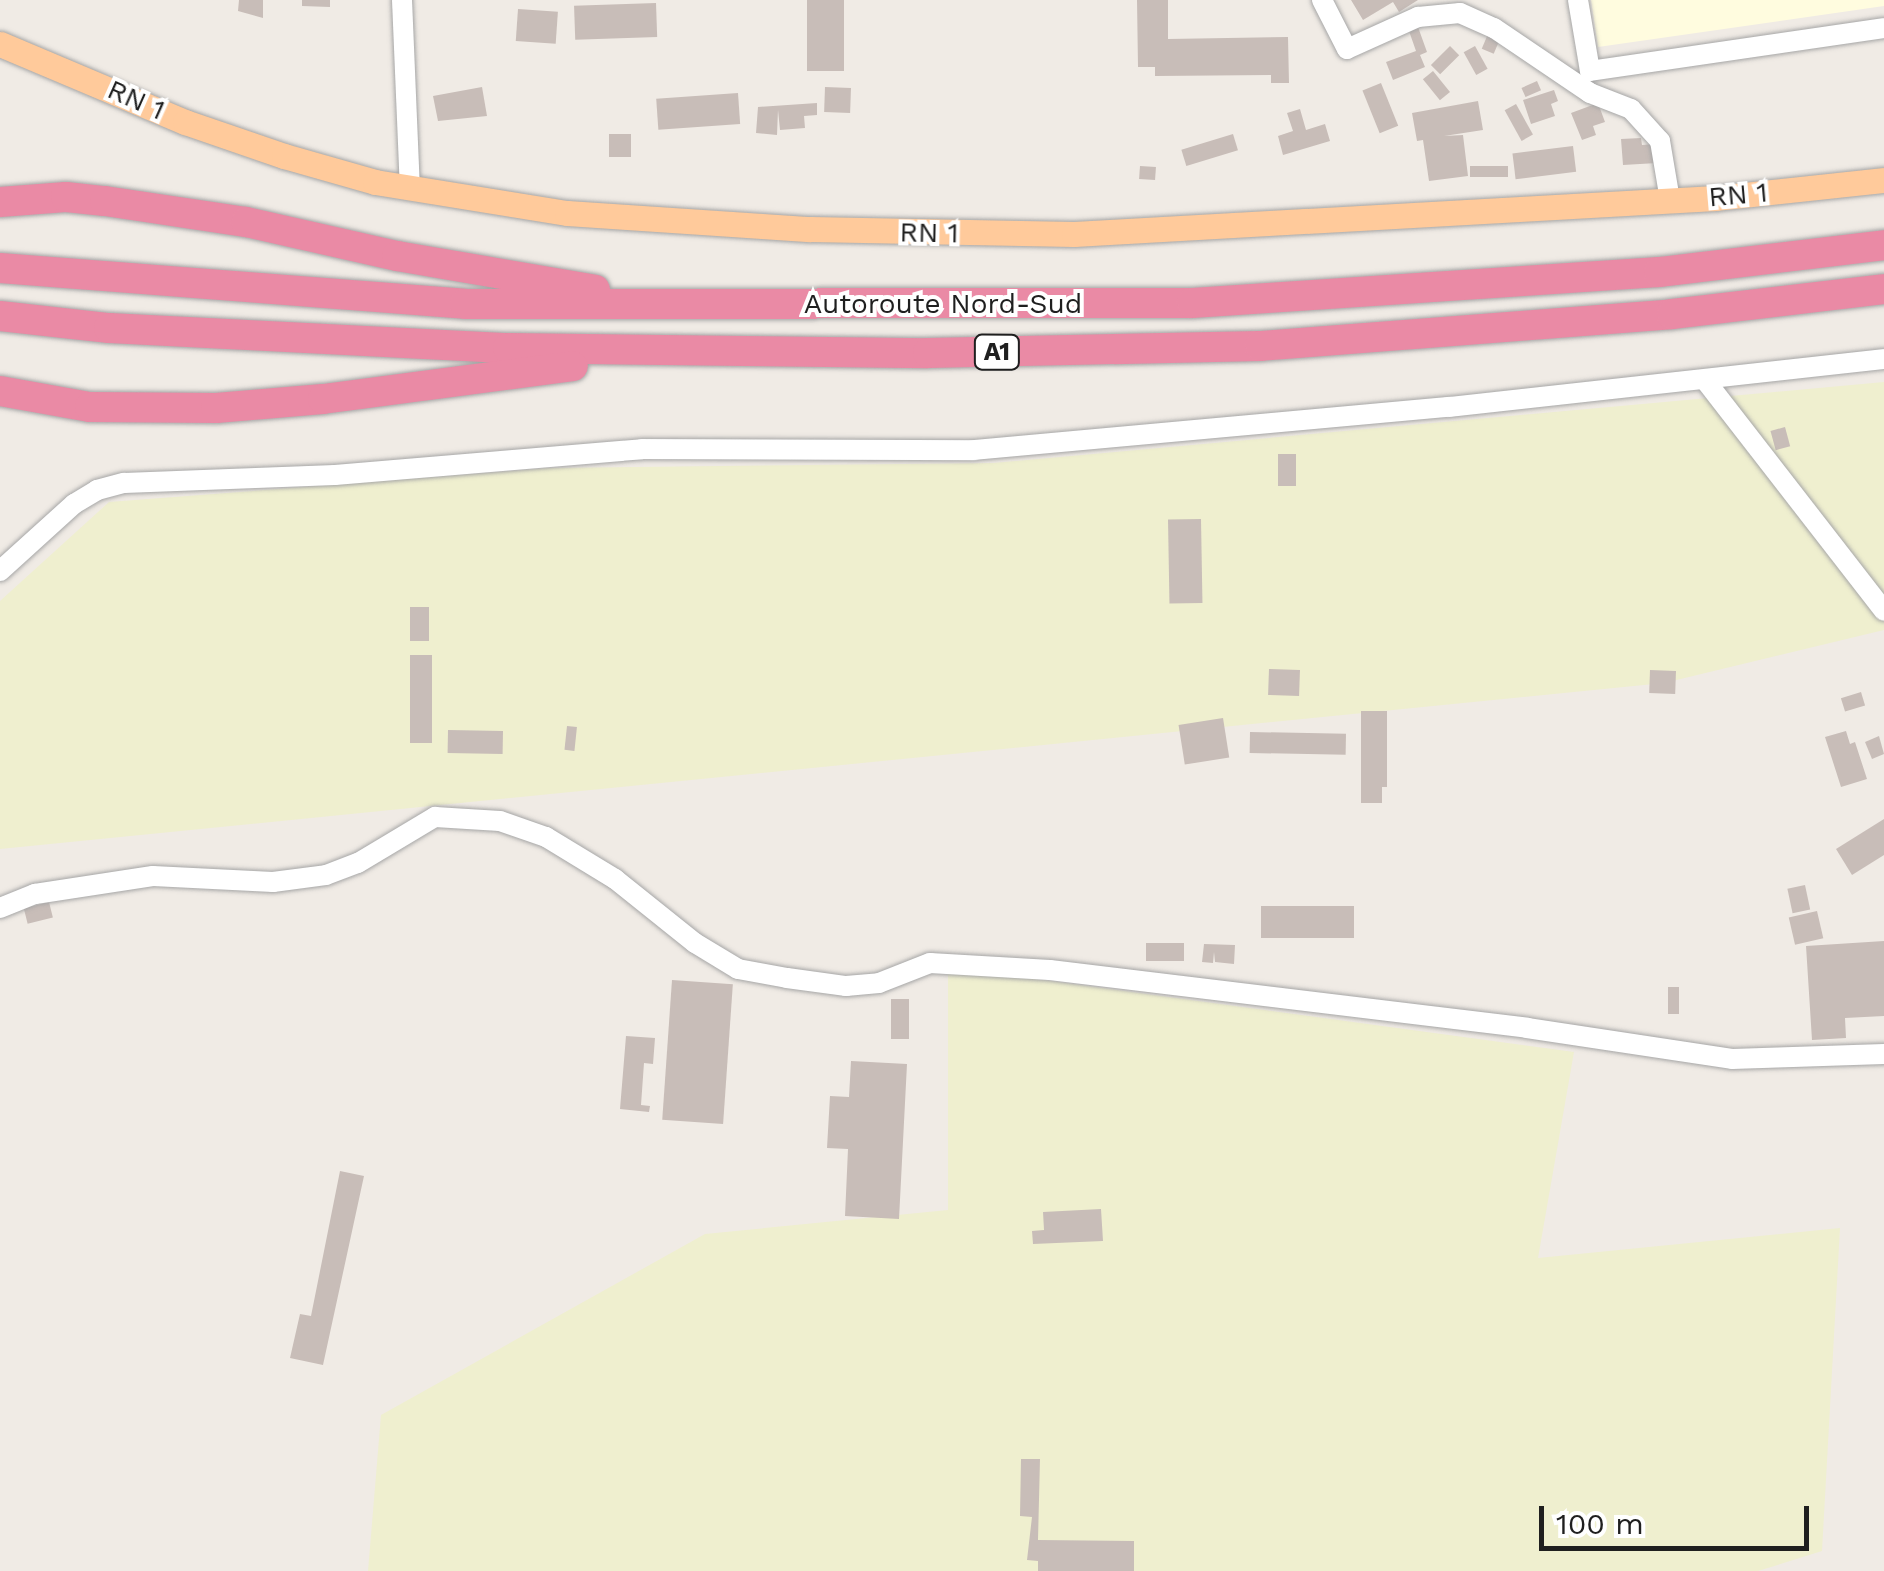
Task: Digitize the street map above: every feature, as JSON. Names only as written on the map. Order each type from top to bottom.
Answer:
[{"type":"highway","points":[[0,202],[66,197],[246,222],[397,256],[666,304]]},
{"type":"highway","name":"Autoroute Nord-Sud","points":[[0,268],[112,280],[465,304],[1272,299],[1659,272],[1884,246]]},
{"type":"highway","name":"Autoroute Nord-Sud","points":[[0,316],[109,328],[508,348],[928,353],[1260,346],[1672,314],[1884,289]]},
{"type":"highway","points":[[0,391],[90,407],[251,406],[547,367],[607,365],[672,349]]},
{"type":"main road","name":"RN 1","points":[[0,44],[184,122],[284,156],[410,188],[567,213],[931,234],[1170,230],[1670,200],[1884,180]]},
{"type":"street","points":[[402,0],[410,188]]},
{"type":"street","points":[[1322,0],[1347,48],[1418,17],[1460,13],[1494,28],[1590,94],[1632,109],[1660,142],[1670,200]]},
{"type":"street","points":[[1578,0],[1590,71],[1884,28]]},
{"type":"street","points":[[0,571],[74,504],[98,490],[124,483],[335,475],[642,450],[974,450],[1705,380],[1884,358]]},
{"type":"street","points":[[1705,380],[1884,611]]},
{"type":"street","points":[[0,908],[35,894],[153,876],[273,882],[326,876],[358,863],[436,818],[500,821],[546,838],[615,879],[695,943],[738,969],[787,978],[846,986],[879,983],[930,963],[1050,970],[1508,1026],[1732,1059],[1884,1054]]},
{"type":"shaded area","points":[[1591,0],[1884,0],[1884,6],[1598,47]]},
{"type":"green space","points":[[1884,382],[1884,630],[1664,683],[0,849],[0,601],[109,502],[549,468],[993,463]]},
{"type":"green space","points":[[948,967],[1574,1052],[1538,1258],[1840,1228],[1822,1551],[1758,1571],[368,1571],[381,1415],[705,1234],[948,1210]]},
{"type":"building","points":[[239,0],[263,0],[263,18],[238,11]]},
{"type":"building","points":[[302,0],[330,0],[330,7],[302,6]]},
{"type":"building","points":[[807,0],[844,0],[844,71],[807,71]]},
{"type":"building","points":[[1137,0],[1168,0],[1168,39],[1288,37],[1289,83],[1271,83],[1271,75],[1155,76],[1155,67],[1138,67]]},
{"type":"building","points":[[1351,0],[1418,0],[1399,12],[1393,2],[1363,20]]},
{"type":"building","points":[[656,3],[657,37],[575,40],[574,6]]},
{"type":"building","points":[[518,9],[558,12],[556,44],[516,41]]},
{"type":"building","points":[[1418,27],[1427,52],[1420,55],[1425,67],[1393,80],[1386,62],[1416,51],[1409,31]]},
{"type":"building","points":[[1488,34],[1500,39],[1494,54],[1482,49]]},
{"type":"building","points":[[1450,46],[1459,55],[1440,74],[1431,65]]},
{"type":"building","points":[[1475,46],[1488,69],[1476,75],[1464,52]]},
{"type":"building","points":[[1433,71],[1450,92],[1440,100],[1423,79]]},
{"type":"building","points":[[1537,81],[1541,90],[1526,97],[1521,88]]},
{"type":"building","points":[[1381,83],[1398,126],[1380,133],[1362,90]]},
{"type":"building","points":[[482,87],[487,116],[438,121],[433,96]]},
{"type":"building","points":[[825,87],[851,88],[850,113],[824,112]]},
{"type":"building","points":[[1554,90],[1558,101],[1551,104],[1555,116],[1531,124],[1523,100]]},
{"type":"building","points":[[738,93],[740,124],[658,130],[656,99]]},
{"type":"building","points":[[1478,101],[1483,130],[1444,136],[1463,135],[1468,176],[1429,181],[1423,140],[1417,141],[1412,113]]},
{"type":"building","points":[[817,103],[817,115],[804,116],[805,128],[780,130],[778,110],[777,135],[756,133],[758,107]]},
{"type":"building","points":[[1598,103],[1605,122],[1593,126],[1596,135],[1582,140],[1571,113]]},
{"type":"building","points":[[1516,104],[1533,135],[1522,141],[1505,110]]},
{"type":"building","points":[[1300,109],[1306,130],[1325,124],[1330,141],[1283,155],[1278,136],[1293,131],[1287,113]]},
{"type":"building","points":[[609,134],[631,134],[631,157],[609,157]]},
{"type":"building","points":[[1233,134],[1238,150],[1186,166],[1181,150]]},
{"type":"building","points":[[1641,138],[1642,145],[1656,144],[1657,163],[1623,165],[1621,139]]},
{"type":"building","points":[[1573,146],[1576,172],[1516,179],[1512,153]]},
{"type":"building","points":[[1140,166],[1156,167],[1155,180],[1139,179]]},
{"type":"building","points":[[1470,166],[1508,166],[1508,177],[1470,177]]},
{"type":"building","points":[[1785,427],[1790,446],[1776,450],[1771,431]]},
{"type":"building","points":[[1278,454],[1296,454],[1296,486],[1278,486]]},
{"type":"building","points":[[1201,519],[1202,603],[1169,604],[1168,520]]},
{"type":"building","points":[[410,607],[429,607],[429,641],[410,641]]},
{"type":"building","points":[[410,655],[432,655],[432,743],[410,743]]},
{"type":"building","points":[[1269,669],[1300,670],[1299,696],[1268,695]]},
{"type":"building","points":[[1650,670],[1676,671],[1675,694],[1649,693]]},
{"type":"building","points":[[1861,692],[1865,705],[1845,712],[1841,698]]},
{"type":"building","points":[[1361,711],[1387,711],[1387,787],[1382,787],[1382,803],[1361,803]]},
{"type":"building","points":[[1223,718],[1229,758],[1185,765],[1179,725]]},
{"type":"building","points":[[567,726],[577,727],[574,751],[564,750]]},
{"type":"building","points":[[448,730],[503,731],[503,754],[448,753]]},
{"type":"building","points":[[1846,731],[1850,744],[1855,742],[1867,779],[1841,787],[1825,737]]},
{"type":"building","points":[[1250,732],[1346,734],[1346,755],[1250,753]]},
{"type":"building","points":[[1879,736],[1884,754],[1872,759],[1865,742]]},
{"type":"building","points":[[1884,819],[1884,855],[1852,875],[1836,849]]},
{"type":"building","points":[[1805,885],[1810,909],[1793,913],[1787,889]]},
{"type":"building","points":[[49,902],[53,918],[28,924],[24,908]]},
{"type":"building","points":[[1261,906],[1354,906],[1354,938],[1261,938]]},
{"type":"building","points":[[1817,911],[1823,938],[1795,945],[1789,918]]},
{"type":"building","points":[[1884,941],[1884,1016],[1845,1018],[1846,1038],[1812,1040],[1806,946]]},
{"type":"building","points":[[1146,943],[1184,943],[1184,961],[1146,961]]},
{"type":"building","points":[[1204,944],[1235,945],[1234,964],[1215,962],[1214,952],[1213,963],[1202,962]]},
{"type":"building","points":[[672,980],[733,984],[723,1124],[662,1120]]},
{"type":"building","points":[[1668,987],[1679,987],[1679,1014],[1668,1014]]},
{"type":"building","points":[[891,999],[909,999],[909,1039],[891,1039]]},
{"type":"building","points":[[626,1036],[655,1038],[653,1064],[644,1063],[641,1105],[650,1106],[649,1112],[620,1109]]},
{"type":"building","points":[[851,1061],[907,1064],[899,1219],[845,1216],[848,1149],[827,1148],[830,1096],[849,1097]]},
{"type":"building","points":[[340,1171],[364,1176],[323,1365],[290,1358],[300,1314],[311,1316]]},
{"type":"building","points":[[1101,1209],[1103,1241],[1033,1244],[1032,1231],[1044,1230],[1043,1212]]},
{"type":"building","points":[[1021,1459],[1040,1459],[1038,1540],[1134,1541],[1134,1571],[1038,1571],[1038,1561],[1027,1560],[1032,1517],[1020,1516]]}]
